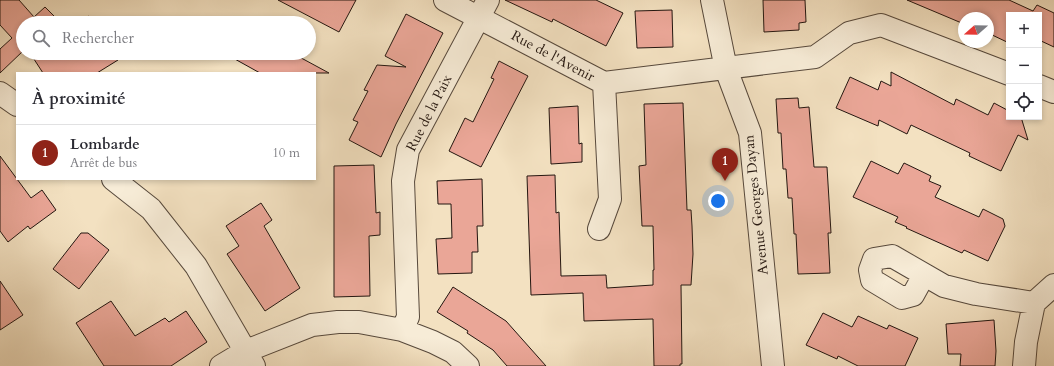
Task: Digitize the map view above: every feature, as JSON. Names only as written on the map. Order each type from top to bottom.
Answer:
[{"type":"street","name":"Rue de l'Avenir","points":[[445,0],[484,9],[604,83],[815,57],[849,33],[881,25],[1006,73]]},
{"type":"street","name":"Avenue Georges Dayan","points":[[712,0],[726,69],[750,133],[773,366]]},
{"type":"street","name":"Rue de la Paix","points":[[402,330],[408,317],[403,181],[408,150],[484,9]]},
{"type":"street","points":[[599,230],[610,199],[604,83]]},
{"type":"street","points":[[1042,87],[1054,92]]},
{"type":"street","points":[[0,93],[16,105]]},
{"type":"street","points":[[114,180],[150,209],[196,266],[250,358]]},
{"type":"street","points":[[924,276],[944,286],[976,294],[1034,303]]},
{"type":"street","points":[[1024,366],[1026,342],[1034,303],[1054,285]]},
{"type":"street","points":[[222,366],[250,358],[312,326],[338,322],[359,322],[402,330],[433,342],[453,352],[468,366]]},
{"type":"building","points":[[0,0],[19,0],[33,16],[16,16],[16,58],[0,73],[0,49],[12,38],[0,25]]},
{"type":"building","points":[[278,0],[356,0],[339,32],[316,20],[316,16],[308,16]]},
{"type":"building","points":[[505,0],[596,0],[623,13],[606,46],[553,19],[552,22]]},
{"type":"building","points":[[763,0],[805,0],[806,22],[799,23],[799,30],[764,32]]},
{"type":"building","points":[[907,0],[1009,0],[1033,11],[1037,5],[1054,13],[1054,47],[1042,41],[1042,12],[1006,12],[1006,42],[994,36],[994,12],[958,12],[958,21]]},
{"type":"building","points":[[45,7],[54,16],[35,16]]},
{"type":"building","points":[[672,10],[673,47],[637,48],[635,11]]},
{"type":"building","points":[[406,14],[443,33],[396,124],[381,157],[349,140],[358,122],[353,120],[368,91],[364,90],[377,65],[406,67],[385,56]]},
{"type":"building","points":[[35,60],[118,60],[99,72],[42,72]]},
{"type":"building","points":[[237,60],[305,60],[329,73],[316,72],[258,72]]},
{"type":"building","points":[[499,61],[528,76],[481,167],[449,151],[465,118],[473,122],[494,79],[491,78]]},
{"type":"building","points":[[891,72],[954,105],[956,99],[988,115],[994,103],[1006,109],[1006,120],[1022,120],[1028,140],[1018,135],[1001,171],[969,156],[970,153],[911,125],[907,134],[879,120],[878,126],[836,108],[850,77],[878,90],[881,81],[891,86]]},
{"type":"building","points":[[798,98],[799,108],[809,107],[814,167],[827,167],[831,233],[828,233],[830,273],[798,274],[792,198],[788,198],[786,169],[783,169],[781,133],[778,133],[776,99]]},
{"type":"building","points":[[683,103],[687,210],[691,210],[692,226],[693,254],[691,285],[681,285],[682,364],[680,364],[680,366],[654,366],[653,319],[584,321],[583,293],[531,295],[527,176],[555,175],[556,213],[559,212],[561,276],[606,275],[607,288],[653,285],[653,226],[642,226],[639,166],[646,165],[644,104]]},
{"type":"building","points":[[578,106],[579,144],[582,143],[582,162],[551,164],[549,108]]},
{"type":"building","points":[[0,156],[16,178],[16,180],[18,180],[31,198],[42,190],[56,210],[30,229],[28,226],[8,242],[0,231]]},
{"type":"building","points":[[871,161],[898,174],[904,163],[931,176],[929,181],[941,186],[935,197],[979,217],[983,209],[1003,219],[1005,226],[988,261],[964,250],[962,253],[906,228],[907,227],[895,222],[898,217],[853,197]]},
{"type":"building","points":[[374,165],[376,213],[380,212],[380,235],[369,236],[370,296],[334,297],[334,166]]},
{"type":"building","points":[[482,179],[483,226],[477,226],[478,252],[472,252],[472,273],[438,274],[436,239],[452,238],[451,204],[438,204],[437,181]]},
{"type":"building","points":[[261,203],[272,220],[264,226],[300,288],[265,311],[227,254],[239,246],[226,226]]},
{"type":"building","points":[[81,233],[88,233],[109,250],[79,289],[53,269]]},
{"type":"building","points":[[0,281],[23,315],[0,330]]},
{"type":"building","points":[[453,287],[506,321],[546,366],[507,366],[493,350],[467,333],[468,331],[437,312]]},
{"type":"building","points":[[111,301],[135,336],[165,318],[169,322],[186,311],[207,342],[171,366],[104,366],[76,323]]},
{"type":"building","points":[[823,313],[852,327],[858,316],[887,329],[889,325],[918,338],[905,366],[858,366],[838,356],[837,359],[806,345]]},
{"type":"building","points":[[994,320],[996,351],[995,366],[960,366],[961,354],[948,354],[946,324]]},
{"type":"place","name":"Lombarde","points":[[725,181]]}]
